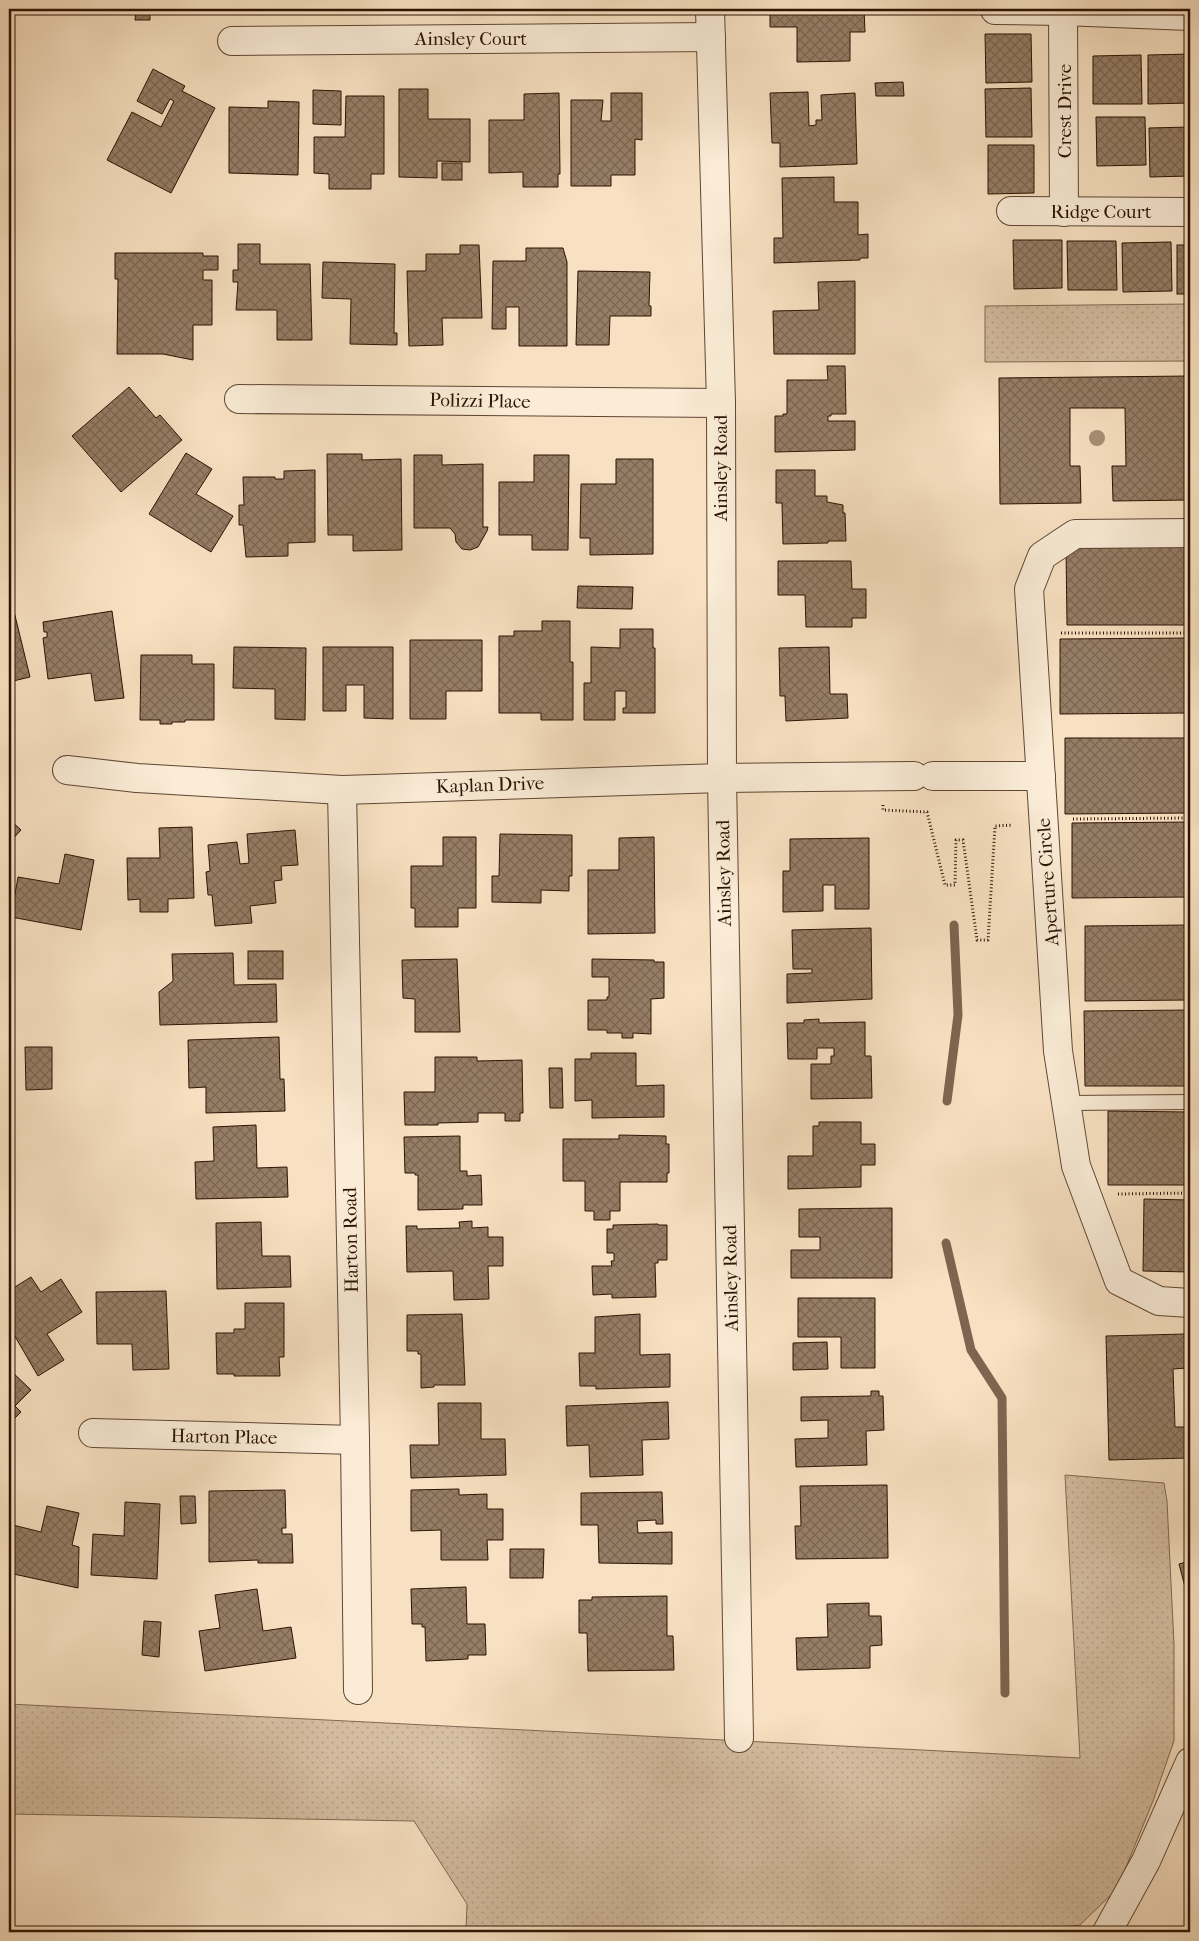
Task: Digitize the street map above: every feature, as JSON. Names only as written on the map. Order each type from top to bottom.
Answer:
[{"type":"street","name":"Ainsley Road","points":[[710,9],[721,403],[722,778],[738,1738]]},
{"type":"street","points":[[995,10],[1190,16]]},
{"type":"street","name":"Crest Drive","points":[[1064,11],[1064,212]]},
{"type":"street","name":"Ainsley Court","points":[[232,41],[711,37]]},
{"type":"street","name":"Ridge Court","points":[[1011,211],[1190,212]]},
{"type":"street","name":"Polizzi Place","points":[[239,399],[721,403]]},
{"type":"street","name":"Aperture Circle","points":[[1190,533],[1075,534],[1042,556],[1030,589],[1041,776],[1055,821],[1058,1051],[1076,1166],[1119,1281],[1159,1301],[1190,1303]]},
{"type":"street","name":"Kaplan Drive","points":[[67,770],[138,778],[342,790],[722,778],[1041,776]]},
{"type":"street","name":"Harton Road","points":[[342,790],[358,1690]]},
{"type":"street","name":"Harton Place","points":[[92,1434],[355,1440]]},
{"type":"street","points":[[1107,1932],[1146,1861],[1190,1762]]},
{"type":"lane","points":[[1066,1103],[1190,1102]]},
{"type":"path","points":[[1055,633],[1190,633]]},
{"type":"path","points":[[882,777],[883,810],[927,812],[945,885],[955,884],[956,840],[963,840],[977,940],[988,940],[996,826],[1055,821],[1190,818]]},
{"type":"path","points":[[1111,1194],[1190,1194]]},
{"type":"shaded area","points":[[1190,304],[1190,361],[985,362],[985,306]]},
{"type":"shaded area","points":[[1065,1475],[1164,1483],[1167,1501],[1174,1645],[1174,1741],[1153,1801],[1117,1889],[1080,1925],[1038,1929],[985,1928],[985,1932],[466,1932],[467,1904],[414,1821],[9,1814],[9,1704],[1080,1758]]},
{"type":"building","points":[[136,9],[150,9],[150,20],[135,20]]},
{"type":"building","points":[[770,9],[864,9],[865,32],[850,32],[850,61],[797,62],[797,27],[770,27]]},
{"type":"building","points":[[985,34],[1031,34],[1032,82],[986,83]]},
{"type":"building","points":[[1190,54],[1190,103],[1148,104],[1148,55]]},
{"type":"building","points":[[1141,55],[1142,104],[1093,104],[1093,56]]},
{"type":"building","points":[[153,69],[185,86],[182,91],[215,108],[171,193],[107,160],[132,112],[161,127],[174,101],[170,99],[162,114],[137,101]]},
{"type":"building","points":[[903,82],[904,96],[876,96],[875,83]]},
{"type":"building","points":[[1031,88],[1032,137],[986,137],[985,89]]},
{"type":"building","points":[[399,89],[428,89],[428,119],[470,119],[470,162],[437,161],[437,178],[399,177]]},
{"type":"building","points":[[313,90],[341,91],[341,125],[313,124]]},
{"type":"building","points":[[808,92],[809,126],[816,125],[816,120],[822,120],[821,95],[855,93],[857,164],[780,167],[780,143],[772,143],[770,93]]},
{"type":"building","points":[[559,93],[560,174],[558,174],[558,187],[523,187],[523,172],[489,173],[489,120],[524,120],[524,94]]},
{"type":"building","points":[[611,93],[642,93],[642,140],[635,139],[635,175],[611,175],[611,186],[571,186],[571,100],[603,100],[601,121],[611,121]]},
{"type":"building","points":[[346,96],[384,96],[384,174],[371,174],[371,189],[329,189],[329,174],[314,173],[314,137],[345,137]]},
{"type":"building","points":[[268,101],[299,102],[298,175],[229,173],[229,107],[268,108]]},
{"type":"building","points":[[1096,117],[1145,117],[1146,165],[1097,166]]},
{"type":"building","points":[[1190,127],[1190,176],[1150,177],[1149,128]]},
{"type":"building","points":[[988,145],[1034,145],[1034,193],[988,194]]},
{"type":"building","points":[[442,163],[462,163],[462,180],[442,180]]},
{"type":"building","points":[[834,177],[834,202],[858,202],[858,235],[868,234],[868,258],[860,258],[860,260],[774,263],[774,238],[783,238],[782,178]]},
{"type":"building","points":[[1013,240],[1062,240],[1062,288],[1014,289]]},
{"type":"building","points":[[1067,241],[1116,241],[1117,290],[1068,290]]},
{"type":"building","points":[[1171,242],[1172,291],[1123,292],[1122,243]]},
{"type":"building","points":[[238,244],[260,244],[260,264],[310,264],[312,340],[277,340],[277,310],[236,310],[238,282],[233,282],[233,270],[238,270]]},
{"type":"building","points":[[460,245],[479,245],[482,318],[442,318],[443,345],[409,346],[407,271],[426,271],[426,254],[460,254]]},
{"type":"building","points":[[1177,245],[1190,245],[1190,294],[1177,294]]},
{"type":"building","points":[[526,248],[563,248],[567,262],[567,346],[519,346],[519,307],[506,307],[506,329],[492,329],[493,261],[526,261]]},
{"type":"building","points":[[115,253],[203,253],[203,256],[218,256],[218,270],[203,270],[203,280],[212,280],[212,325],[193,325],[193,360],[163,354],[117,354],[118,279],[115,279]]},
{"type":"building","points":[[323,262],[395,264],[394,333],[397,333],[397,345],[350,344],[351,299],[322,298]]},
{"type":"building","points":[[578,271],[650,272],[649,306],[651,306],[651,316],[610,316],[609,345],[576,345]]},
{"type":"building","points":[[855,281],[855,354],[774,354],[773,311],[819,310],[818,282]]},
{"type":"building","points":[[827,366],[845,366],[846,414],[831,414],[831,416],[828,416],[828,421],[855,421],[855,450],[775,452],[775,416],[787,414],[787,380],[828,380]]},
{"type":"building","points":[[1190,376],[1190,500],[1113,501],[1112,466],[1126,466],[1125,408],[1070,408],[1070,466],[1080,466],[1081,503],[1000,504],[999,378]]},
{"type":"building","points":[[129,387],[156,418],[160,415],[182,440],[121,492],[72,436]]},
{"type":"building","points":[[186,453],[212,469],[196,494],[233,516],[211,552],[149,514]]},
{"type":"building","points":[[327,454],[362,454],[362,460],[401,459],[402,550],[353,551],[353,535],[328,535]]},
{"type":"building","points":[[414,455],[442,455],[442,465],[483,464],[483,527],[488,527],[478,547],[470,550],[462,549],[456,542],[455,534],[450,528],[414,528]]},
{"type":"building","points":[[534,455],[569,455],[568,550],[532,550],[532,535],[499,535],[499,482],[534,482]]},
{"type":"building","points":[[616,459],[653,459],[653,554],[590,555],[590,538],[580,538],[581,484],[616,484]]},
{"type":"building","points":[[315,470],[315,542],[288,543],[288,556],[246,557],[243,525],[239,525],[239,505],[244,505],[243,477],[275,477],[275,479],[284,479],[284,471]]},
{"type":"building","points":[[776,470],[815,470],[815,496],[827,496],[827,502],[843,505],[846,541],[783,544],[782,503],[776,503]]},
{"type":"building","points":[[1190,547],[1190,625],[1067,625],[1066,548]]},
{"type":"building","points":[[778,561],[851,561],[852,589],[866,589],[866,618],[852,618],[852,627],[806,627],[805,595],[778,595]]},
{"type":"building","points":[[578,586],[633,587],[632,609],[577,608]]},
{"type":"building","points":[[9,591],[30,677],[9,682]]},
{"type":"building","points":[[112,611],[124,698],[95,701],[91,673],[48,679],[43,638],[47,637],[47,632],[44,632],[43,622]]},
{"type":"building","points":[[542,621],[570,621],[570,662],[573,662],[573,720],[541,720],[541,713],[499,713],[499,636],[514,636],[514,631],[542,631]]},
{"type":"building","points":[[620,629],[653,629],[653,648],[655,648],[655,713],[623,713],[623,708],[626,708],[626,691],[615,691],[615,720],[584,720],[584,683],[591,683],[591,647],[620,648]]},
{"type":"building","points":[[1190,638],[1190,713],[1060,714],[1060,639]]},
{"type":"building","points":[[410,640],[482,640],[482,691],[446,691],[446,719],[410,719]]},
{"type":"building","points":[[234,647],[306,648],[305,720],[275,719],[275,689],[233,688]]},
{"type":"building","points":[[323,647],[393,647],[393,719],[364,718],[364,685],[346,685],[346,711],[323,711]]},
{"type":"building","points":[[829,647],[830,694],[847,694],[848,718],[786,721],[785,696],[780,696],[779,648]]},
{"type":"building","points":[[141,655],[192,655],[192,664],[214,664],[214,720],[185,720],[185,722],[160,724],[160,720],[140,720]]},
{"type":"building","points":[[1065,738],[1190,738],[1190,813],[1065,814]]},
{"type":"building","points":[[9,819],[21,830],[9,843]]},
{"type":"building","points":[[1190,822],[1190,897],[1072,898],[1072,823]]},
{"type":"building","points":[[192,827],[194,898],[168,899],[168,912],[140,912],[140,899],[128,900],[127,858],[160,858],[159,828]]},
{"type":"building","points":[[295,830],[298,865],[281,866],[282,880],[274,881],[276,903],[250,906],[252,923],[215,926],[212,895],[208,895],[206,872],[210,871],[208,845],[237,842],[240,864],[249,863],[247,834]]},
{"type":"building","points":[[500,834],[572,835],[572,876],[569,876],[569,891],[541,890],[541,903],[492,902],[492,876],[499,876]]},
{"type":"building","points":[[443,837],[476,837],[476,908],[458,908],[458,927],[415,927],[415,908],[411,908],[411,866],[443,866]]},
{"type":"building","points":[[654,837],[655,933],[588,934],[588,870],[619,870],[619,838]]},
{"type":"building","points":[[869,838],[869,909],[835,909],[835,885],[823,885],[823,911],[783,912],[783,871],[790,871],[790,839]]},
{"type":"building","points":[[65,854],[94,860],[81,930],[11,917],[18,877],[59,884]]},
{"type":"building","points":[[1190,925],[1190,1000],[1085,1001],[1085,926]]},
{"type":"building","points":[[871,928],[872,999],[787,1003],[787,974],[812,973],[812,969],[793,969],[792,930]]},
{"type":"building","points":[[248,951],[283,951],[283,979],[248,979]]},
{"type":"building","points":[[233,953],[234,985],[276,984],[277,1022],[160,1025],[159,992],[173,981],[172,954]]},
{"type":"building","points":[[457,959],[460,1032],[415,1032],[415,999],[403,998],[402,960]]},
{"type":"building","points":[[592,959],[654,960],[654,962],[664,962],[664,998],[651,999],[651,1034],[633,1033],[633,1038],[622,1038],[622,1033],[607,1033],[607,1030],[588,1030],[588,1000],[607,1000],[607,997],[609,997],[609,977],[592,977]]},
{"type":"building","points":[[1190,1010],[1190,1086],[1085,1086],[1084,1011]]},
{"type":"building","points":[[819,1019],[819,1023],[865,1022],[865,1056],[871,1056],[872,1098],[811,1099],[811,1064],[831,1064],[834,1048],[817,1048],[817,1059],[788,1059],[787,1023],[804,1023],[804,1020]]},
{"type":"building","points":[[279,1037],[280,1079],[284,1079],[285,1111],[206,1113],[206,1087],[189,1088],[188,1040]]},
{"type":"building","points":[[25,1047],[52,1047],[52,1089],[26,1090]]},
{"type":"building","points":[[591,1053],[636,1053],[636,1086],[664,1085],[664,1117],[592,1118],[592,1100],[575,1101],[575,1059],[591,1059]]},
{"type":"building","points":[[435,1057],[477,1057],[477,1061],[522,1060],[523,1113],[520,1113],[520,1121],[505,1121],[505,1113],[478,1113],[478,1122],[405,1125],[404,1092],[435,1092]]},
{"type":"building","points":[[549,1068],[562,1068],[563,1108],[550,1108]]},
{"type":"building","points":[[1108,1111],[1190,1112],[1190,1185],[1108,1185]]},
{"type":"building","points":[[819,1122],[861,1122],[861,1144],[875,1144],[875,1165],[861,1165],[861,1187],[788,1189],[788,1156],[813,1156],[813,1126],[819,1126]]},
{"type":"building","points":[[256,1125],[257,1168],[287,1167],[288,1197],[196,1199],[195,1162],[214,1161],[213,1127]]},
{"type":"building","points":[[619,1135],[666,1136],[666,1144],[669,1144],[669,1173],[667,1173],[667,1182],[620,1182],[620,1211],[610,1211],[610,1220],[594,1220],[594,1211],[585,1211],[585,1181],[563,1181],[563,1139],[619,1139]]},
{"type":"building","points":[[460,1136],[460,1171],[467,1171],[467,1176],[481,1175],[482,1205],[463,1205],[463,1209],[418,1210],[418,1175],[415,1175],[415,1173],[405,1173],[404,1137]]},
{"type":"building","points":[[1144,1199],[1190,1200],[1190,1272],[1143,1271]]},
{"type":"building","points":[[892,1208],[892,1278],[791,1278],[791,1250],[820,1250],[820,1237],[799,1237],[799,1209]]},
{"type":"building","points":[[472,1221],[472,1228],[488,1227],[488,1237],[503,1237],[503,1266],[488,1266],[489,1299],[454,1300],[453,1271],[407,1272],[406,1226],[417,1226],[417,1229],[460,1228],[459,1222]]},
{"type":"building","points":[[261,1222],[262,1256],[290,1256],[291,1287],[217,1289],[216,1223]]},
{"type":"building","points":[[613,1225],[667,1225],[667,1260],[658,1260],[658,1263],[655,1263],[656,1297],[612,1298],[612,1294],[593,1295],[592,1266],[612,1266],[611,1261],[614,1261],[614,1253],[607,1253],[607,1229],[613,1229]]},
{"type":"building","points":[[9,1277],[15,1287],[31,1277],[41,1292],[61,1279],[82,1312],[47,1334],[64,1360],[38,1376],[9,1326]]},
{"type":"building","points":[[166,1291],[169,1369],[133,1370],[132,1344],[97,1344],[96,1292]]},
{"type":"building","points":[[798,1298],[875,1298],[875,1368],[841,1368],[841,1337],[798,1337]]},
{"type":"building","points":[[245,1303],[284,1303],[284,1357],[279,1357],[280,1376],[217,1374],[216,1333],[234,1333],[234,1329],[245,1329]]},
{"type":"building","points":[[462,1314],[465,1385],[434,1385],[434,1387],[421,1388],[421,1354],[418,1354],[418,1351],[407,1351],[407,1315]]},
{"type":"building","points":[[640,1314],[640,1355],[670,1354],[670,1387],[596,1389],[596,1386],[580,1386],[579,1353],[595,1353],[595,1317]]},
{"type":"building","points":[[1186,1334],[1187,1368],[1173,1369],[1175,1427],[1190,1427],[1190,1458],[1109,1460],[1106,1336]]},
{"type":"building","points":[[827,1342],[828,1369],[793,1370],[793,1343]]},
{"type":"building","points":[[9,1369],[31,1390],[15,1406],[21,1412],[9,1424]]},
{"type":"building","points":[[871,1391],[879,1391],[879,1396],[883,1396],[884,1430],[866,1431],[867,1465],[796,1467],[795,1439],[828,1438],[828,1420],[801,1421],[801,1397],[871,1396]]},
{"type":"building","points":[[668,1402],[669,1439],[642,1440],[643,1475],[590,1477],[589,1445],[567,1446],[566,1406]]},
{"type":"building","points":[[438,1403],[481,1403],[481,1439],[505,1439],[506,1475],[411,1478],[410,1445],[439,1445]]},
{"type":"building","points":[[887,1485],[888,1558],[796,1559],[795,1526],[801,1526],[800,1486]]},
{"type":"building","points":[[459,1489],[459,1495],[487,1494],[487,1509],[503,1509],[503,1540],[487,1540],[488,1560],[441,1560],[441,1530],[411,1531],[411,1490]]},
{"type":"building","points":[[285,1490],[286,1528],[282,1528],[282,1534],[292,1534],[293,1563],[258,1563],[258,1560],[209,1562],[209,1491]]},
{"type":"building","points":[[662,1492],[663,1524],[656,1524],[656,1520],[637,1521],[638,1533],[672,1532],[672,1564],[599,1563],[598,1525],[581,1525],[581,1493]]},
{"type":"building","points":[[180,1496],[195,1496],[196,1523],[181,1524]]},
{"type":"building","points":[[125,1502],[160,1504],[157,1579],[91,1575],[93,1534],[124,1536]]},
{"type":"building","points":[[47,1506],[79,1513],[72,1545],[79,1547],[78,1588],[9,1573],[9,1524],[41,1532]]},
{"type":"building","points":[[510,1549],[544,1549],[543,1578],[510,1578]]},
{"type":"building","points":[[1190,1561],[1190,1606],[1179,1564]]},
{"type":"building","points":[[466,1587],[467,1624],[485,1624],[486,1655],[468,1655],[468,1659],[426,1661],[425,1627],[422,1627],[422,1624],[412,1624],[411,1589]]},
{"type":"building","points":[[257,1589],[263,1631],[291,1627],[296,1658],[205,1671],[199,1631],[220,1628],[215,1595]]},
{"type":"building","points":[[667,1596],[667,1636],[673,1636],[674,1670],[588,1671],[587,1633],[579,1633],[579,1600],[592,1600],[592,1597]]},
{"type":"building","points":[[869,1603],[869,1616],[881,1616],[882,1645],[870,1646],[870,1668],[797,1670],[796,1638],[828,1637],[827,1604]]},
{"type":"building","points":[[144,1621],[161,1622],[159,1657],[142,1655]]},
{"type":"building","points":[[1190,1849],[1190,1864],[1184,1860]]},
{"type":"waterway","points":[[947,1101],[958,1015],[954,925]]},
{"type":"waterway","points":[[946,1243],[971,1350],[1002,1398],[1005,1693]]}]
